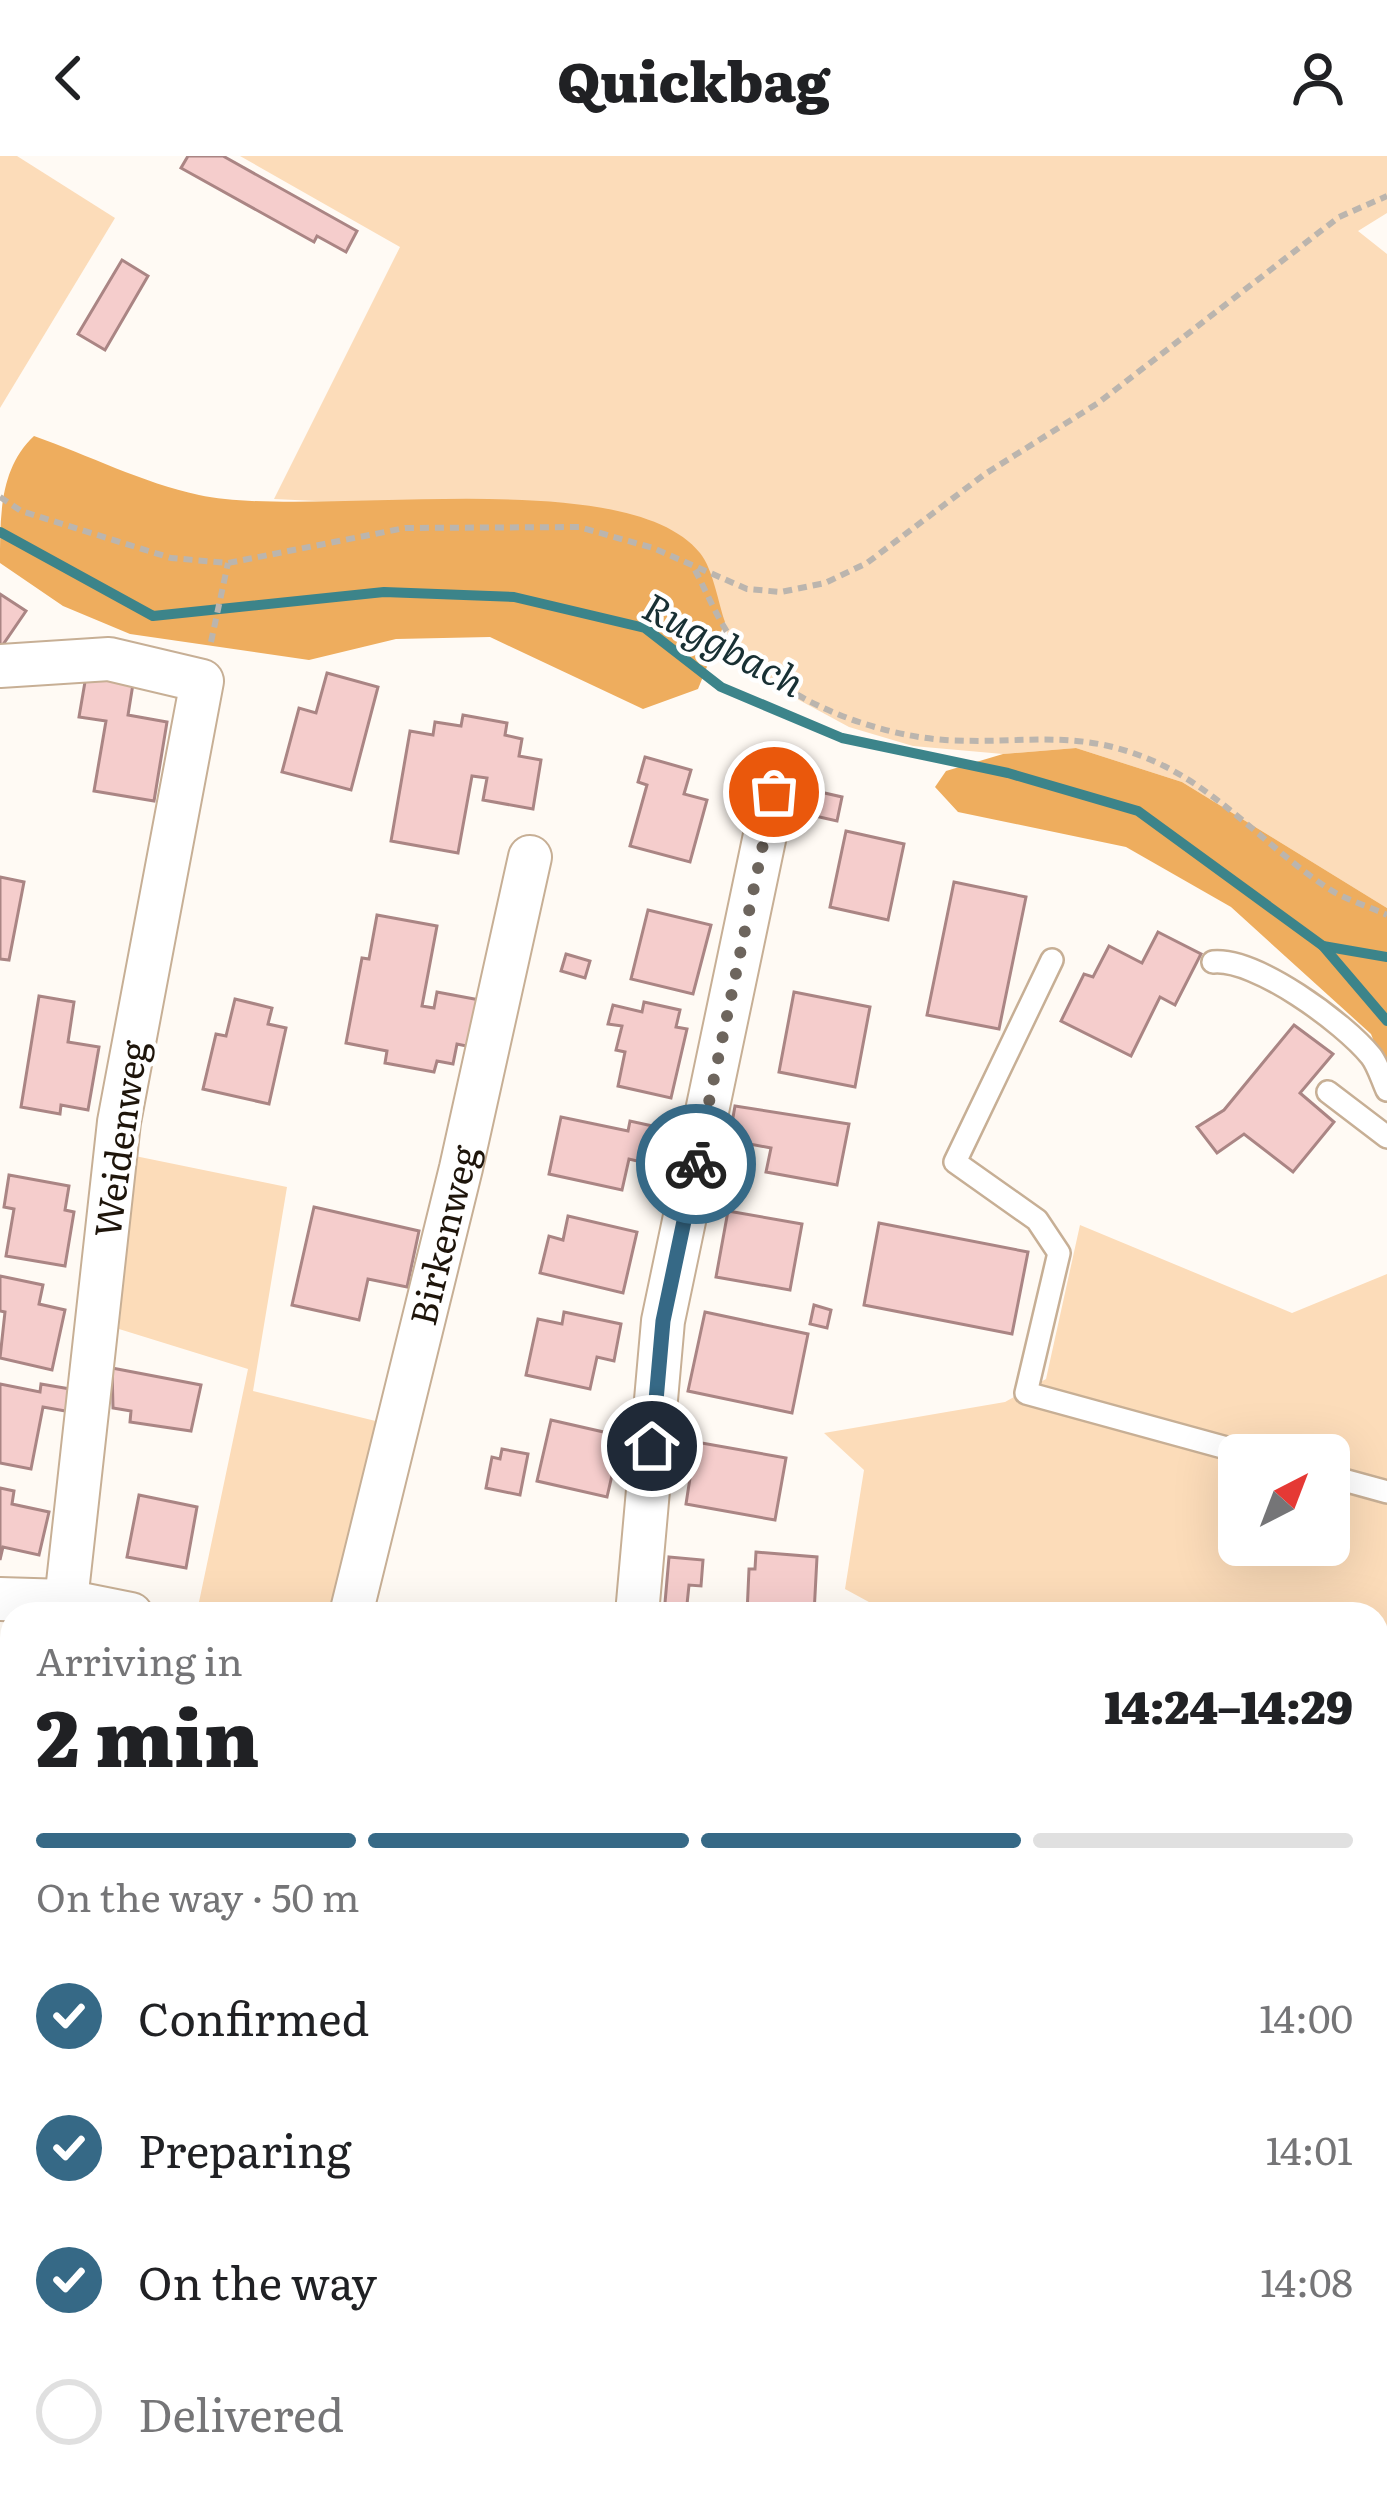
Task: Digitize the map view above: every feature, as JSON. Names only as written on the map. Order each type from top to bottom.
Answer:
[{"type":"street","points":[[0,666],[109,659],[205,671]]},
{"type":"street","name":"Weidenweg","points":[[66,1601],[118,1122],[205,671]]},
{"type":"street","points":[[638,1602],[663,1321],[774,792]]},
{"type":"street","name":"Birkenweg","points":[[354,1602],[461,1168],[530,857]]},
{"type":"street","points":[[0,1599],[71,1602]]},
{"type":"lane","points":[[1052,960],[955,1162],[1036,1220],[1059,1253],[1026,1393],[1218,1446]]},
{"type":"lane","points":[[1213,962],[1228,961],[1285,986],[1371,1057],[1387,1090]]},
{"type":"lane","points":[[1328,1092],[1387,1136]]},
{"type":"lane","points":[[1350,1482],[1387,1492]]},
{"type":"path","points":[[0,497],[21,511],[171,558],[227,568],[405,528],[579,527],[652,548],[747,589],[781,592],[825,583],[867,563],[986,474],[1098,404],[1339,217],[1387,196]]},
{"type":"path","points":[[693,567],[730,638],[766,673],[817,702],[902,732],[944,740],[1073,737],[1160,765],[1330,890],[1387,915]]},
{"type":"path","points":[[205,671],[227,568]]},
{"type":"shaded area","points":[[0,156],[17,156],[115,218],[0,408]]},
{"type":"shaded area","points":[[240,156],[1387,156],[1387,213],[1358,231],[1387,254],[1387,908],[1182,782],[1076,748],[1003,754],[913,746],[849,727],[760,679],[732,654],[725,622],[357,503],[274,499],[400,247]]},
{"type":"shaded area","points":[[34,436],[199,495],[250,501],[539,501],[607,509],[662,525],[700,553],[725,622],[698,689],[643,709],[490,637],[396,639],[309,660],[130,634],[63,606],[0,563],[8,477]]},
{"type":"shaded area","points":[[1076,748],[1182,782],[1387,908],[1387,1075],[1371,1034],[1231,907],[1126,847],[958,812],[935,787],[946,771],[1003,754]]},
{"type":"shaded area","points":[[135,1156],[287,1187],[253,1391],[392,1425],[342,1602],[199,1602],[248,1369],[119,1329]]},
{"type":"shaded area","points":[[1080,1225],[1292,1313],[1387,1274],[1387,1602],[869,1602],[845,1589],[864,1470],[824,1433],[1005,1402],[1046,1379]]},
{"type":"building","points":[[188,156],[223,156],[357,231],[346,252],[317,236],[314,242],[181,168]]},
{"type":"building","points":[[122,260],[148,276],[105,350],[78,334]]},
{"type":"building","points":[[0,594],[26,611],[2,646],[0,645]]},
{"type":"building","points":[[327,673],[378,687],[351,790],[282,772],[299,708],[316,713]]},
{"type":"building","points":[[86,676],[133,684],[128,715],[167,722],[154,801],[94,791],[106,721],[79,717]]},
{"type":"building","points":[[463,715],[507,723],[505,735],[522,739],[519,756],[541,760],[533,809],[483,800],[487,778],[472,776],[458,853],[391,841],[410,731],[433,735],[435,722],[461,726]]},
{"type":"building","points":[[645,757],[691,770],[684,794],[707,800],[690,862],[630,846],[647,785],[638,782]]},
{"type":"building","points":[[807,789],[842,797],[837,821],[802,813]]},
{"type":"building","points":[[846,831],[904,844],[888,920],[830,907]]},
{"type":"building","points":[[0,877],[24,882],[9,960],[0,959]]},
{"type":"building","points":[[954,882],[1026,897],[999,1029],[927,1015]]},
{"type":"building","points":[[648,910],[711,925],[693,994],[631,979]]},
{"type":"building","points":[[377,915],[437,926],[422,1006],[434,1008],[437,992],[485,1001],[476,1048],[457,1044],[453,1064],[437,1061],[434,1072],[385,1063],[387,1051],[346,1043],[362,958],[369,959]]},
{"type":"building","points":[[1158,932],[1201,954],[1175,1005],[1160,997],[1131,1056],[1061,1021],[1084,974],[1093,977],[1109,946],[1142,963]]},
{"type":"building","points":[[566,954],[590,961],[585,978],[561,971]]},
{"type":"building","points":[[794,992],[870,1007],[855,1087],[779,1072]]},
{"type":"building","points":[[39,996],[74,1002],[68,1042],[99,1047],[88,1110],[61,1105],[60,1114],[21,1107]]},
{"type":"building","points":[[235,999],[272,1008],[268,1024],[286,1028],[269,1104],[203,1089],[216,1034],[226,1036]]},
{"type":"building","points":[[644,1002],[680,1010],[676,1027],[687,1029],[671,1098],[618,1086],[625,1052],[616,1050],[622,1026],[608,1024],[613,1005],[642,1012]]},
{"type":"building","points":[[1294,1025],[1333,1054],[1300,1093],[1334,1122],[1293,1172],[1244,1134],[1217,1153],[1197,1127],[1224,1110]]},
{"type":"building","points":[[735,1106],[849,1124],[837,1185],[766,1172],[771,1148],[729,1140]]},
{"type":"building","points":[[561,1117],[628,1131],[630,1121],[666,1129],[658,1166],[629,1159],[622,1190],[549,1174]]},
{"type":"building","points":[[9,1175],[69,1186],[65,1210],[74,1212],[65,1266],[6,1256],[14,1209],[4,1207]]},
{"type":"building","points":[[314,1207],[419,1231],[407,1287],[368,1279],[359,1320],[292,1305]]},
{"type":"building","points":[[728,1211],[802,1224],[790,1290],[716,1277]]},
{"type":"building","points":[[568,1216],[637,1232],[623,1293],[540,1273],[549,1236],[563,1240]]},
{"type":"building","points":[[879,1223],[1028,1252],[1012,1334],[864,1305]]},
{"type":"building","points":[[0,1276],[43,1285],[39,1304],[65,1310],[52,1370],[0,1358],[5,1312],[0,1311]]},
{"type":"building","points":[[814,1305],[831,1310],[827,1328],[810,1324]]},
{"type":"building","points":[[564,1312],[621,1324],[614,1361],[597,1357],[590,1389],[526,1375],[538,1319],[562,1324]]},
{"type":"building","points":[[705,1312],[808,1334],[792,1413],[688,1391]]},
{"type":"building","points":[[112,1368],[201,1385],[191,1431],[130,1422],[131,1411],[113,1408]]},
{"type":"building","points":[[0,1384],[40,1392],[41,1384],[76,1390],[71,1412],[43,1407],[31,1469],[0,1463]]},
{"type":"building","points":[[551,1420],[621,1436],[607,1497],[537,1481]]},
{"type":"building","points":[[696,1442],[786,1458],[775,1520],[686,1504],[690,1478],[683,1476]]},
{"type":"building","points":[[502,1449],[528,1454],[520,1495],[486,1488],[492,1457],[500,1459]]},
{"type":"building","points":[[0,1488],[14,1491],[12,1504],[49,1512],[39,1555],[3,1547],[0,1560]]},
{"type":"building","points":[[139,1495],[197,1507],[186,1568],[127,1557]]},
{"type":"building","points":[[756,1552],[817,1557],[815,1602],[748,1602],[749,1569],[755,1569]]},
{"type":"building","points":[[669,1557],[703,1560],[701,1586],[689,1585],[687,1602],[665,1602]]},
{"type":"waterway","name":"Ruggbach","points":[[0,532],[153,616],[384,592],[514,597],[645,628],[721,687],[842,738],[1008,773],[1138,811],[1323,946],[1387,957]]},
{"type":"waterway","points":[[1323,946],[1387,1021]]},
{"type":"way so far","points":[[696,1164],[774,792]]},
{"type":"route","points":[[652,1446],[663,1321],[696,1164]]}]
